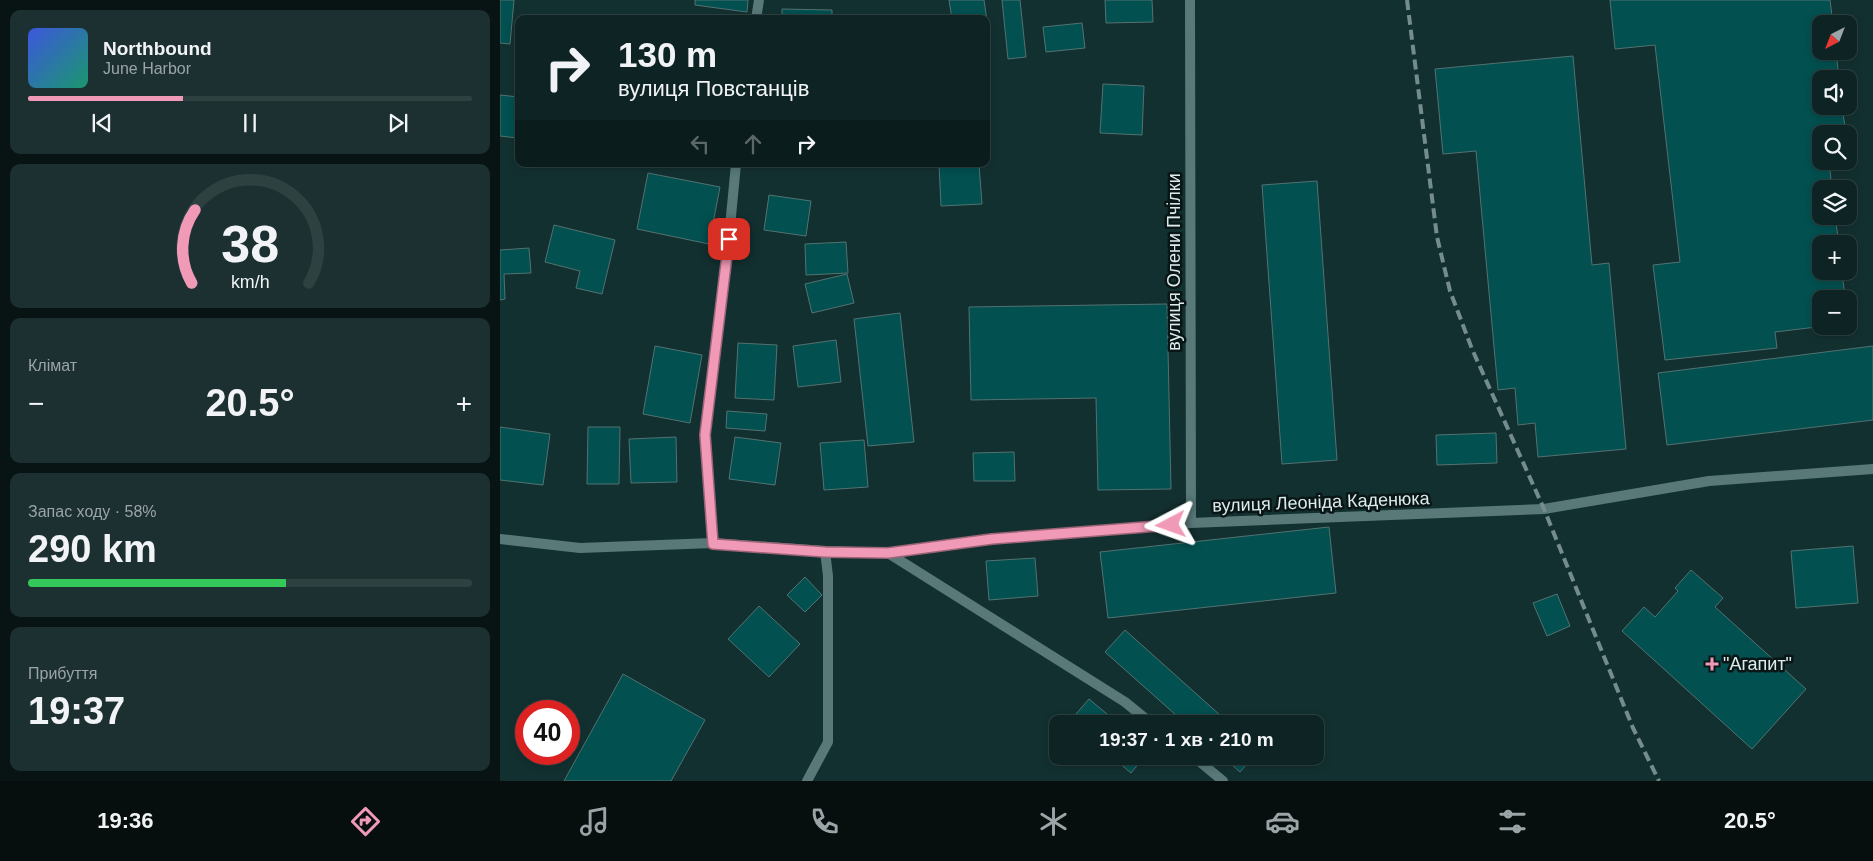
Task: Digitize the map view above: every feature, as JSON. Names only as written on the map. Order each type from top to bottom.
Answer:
[{"type":"street","points":[[757,15],[759,0]]},
{"type":"street","name":"вулиця Олени Пчілки","points":[[1190,0],[1191,523]]},
{"type":"street","points":[[713,544],[705,435],[727,258],[736,167]]},
{"type":"street","name":"вулиця Леоніда Каденюка","points":[[500,539],[580,548],[713,544],[825,552],[888,553],[992,539],[1191,523],[1544,509],[1710,481],[1873,469]]},
{"type":"street","points":[[807,781],[828,742],[828,576],[825,552]]},
{"type":"street","points":[[888,553],[1125,702],[1141,715]]},
{"type":"street","points":[[1204,765],[1223,781]]},
{"type":"building","points":[[500,0],[514,0],[510,44],[500,43]]},
{"type":"building","points":[[695,0],[748,0],[747,12],[695,5]]},
{"type":"building","points":[[949,0],[984,0],[986,15],[951,15]]},
{"type":"building","points":[[1002,0],[1020,0],[1026,57],[1008,59]]},
{"type":"building","points":[[1105,0],[1152,0],[1153,22],[1106,23]]},
{"type":"building","points":[[1610,0],[1830,0],[1832,15],[1812,15],[1812,60],[1837,60],[1838,70],[1812,70],[1812,115],[1843,115],[1845,125],[1812,125],[1812,170],[1830,170],[1831,180],[1812,180],[1812,225],[1836,225],[1838,235],[1812,235],[1812,280],[1843,280],[1844,290],[1812,290],[1812,328],[1775,332],[1777,348],[1665,360],[1653,265],[1680,262],[1655,45],[1615,49]]},
{"type":"building","points":[[782,9],[832,10],[832,15],[782,15]]},
{"type":"building","points":[[1082,23],[1085,48],[1046,52],[1043,27]]},
{"type":"building","points":[[1573,56],[1592,265],[1609,263],[1626,449],[1538,457],[1535,423],[1518,425],[1515,388],[1498,390],[1476,151],[1443,154],[1435,69]]},
{"type":"building","points":[[1103,84],[1144,86],[1142,135],[1100,133]]},
{"type":"building","points":[[500,95],[515,97],[515,138],[500,136]]},
{"type":"building","points":[[939,167],[979,167],[982,204],[941,206]]},
{"type":"building","points":[[648,173],[720,187],[709,244],[637,229]]},
{"type":"building","points":[[1317,181],[1337,460],[1282,464],[1262,185]]},
{"type":"building","points":[[769,195],[811,201],[806,236],[764,230]]},
{"type":"building","points":[[554,225],[615,240],[602,294],[576,288],[580,271],[545,262]]},
{"type":"building","points":[[846,242],[848,273],[806,275],[805,244]]},
{"type":"building","points":[[529,248],[531,273],[504,274],[505,299],[500,300],[500,250]]},
{"type":"building","points":[[847,274],[854,303],[812,313],[805,284]]},
{"type":"building","points":[[1167,304],[1171,489],[1098,490],[1096,398],[971,400],[969,307]]},
{"type":"building","points":[[900,313],[914,442],[868,446],[854,319]]},
{"type":"building","points":[[836,340],[841,382],[798,387],[793,346]]},
{"type":"building","points":[[738,343],[777,345],[774,400],[735,398]]},
{"type":"building","points":[[655,346],[702,355],[690,423],[643,414]]},
{"type":"building","points":[[1873,346],[1873,420],[1667,445],[1658,373]]},
{"type":"building","points":[[727,411],[767,414],[765,431],[726,428]]},
{"type":"building","points":[[500,427],[550,434],[543,485],[500,480]]},
{"type":"building","points":[[588,427],[620,427],[619,484],[587,484]]},
{"type":"building","points":[[1496,433],[1497,463],[1437,465],[1436,435]]},
{"type":"building","points":[[676,437],[677,482],[631,483],[629,439]]},
{"type":"building","points":[[735,437],[781,443],[775,485],[729,479]]},
{"type":"building","points":[[864,440],[868,487],[824,490],[820,443]]},
{"type":"building","points":[[1014,452],[1015,481],[974,481],[973,453]]},
{"type":"building","points":[[1329,527],[1336,593],[1108,618],[1100,552]]},
{"type":"building","points":[[1853,546],[1858,603],[1796,608],[1791,551]]},
{"type":"building","points":[[1035,558],[1038,596],[989,600],[986,561]]},
{"type":"building","points":[[1691,570],[1723,598],[1715,607],[1806,689],[1752,749],[1622,631],[1644,607],[1655,617],[1678,591],[1675,588]]},
{"type":"building","points":[[805,577],[822,595],[805,612],[787,595]]},
{"type":"building","points":[[1557,594],[1570,626],[1547,636],[1533,603]]},
{"type":"building","points":[[759,606],[800,644],[769,677],[728,639]]},
{"type":"building","points":[[1125,630],[1220,715],[1176,715],[1105,652]]},
{"type":"building","points":[[623,674],[705,720],[671,781],[564,781],[573,765],[580,765],[580,752]]},
{"type":"building","points":[[1089,699],[1108,715],[1075,715]]},
{"type":"building","points":[[1122,765],[1138,765],[1131,773]]},
{"type":"building","points":[[1232,765],[1246,765],[1240,772]]},
{"type":"railway","points":[[1407,0],[1437,237],[1450,291],[1472,349],[1544,509],[1633,728],[1659,781]]},
{"type":"place","name":"\"Агапит\"","points":[[1712,664]]},
{"type":"route","points":[[729,239],[705,435],[713,544],[825,552],[888,553],[992,539],[1171,525]]}]
